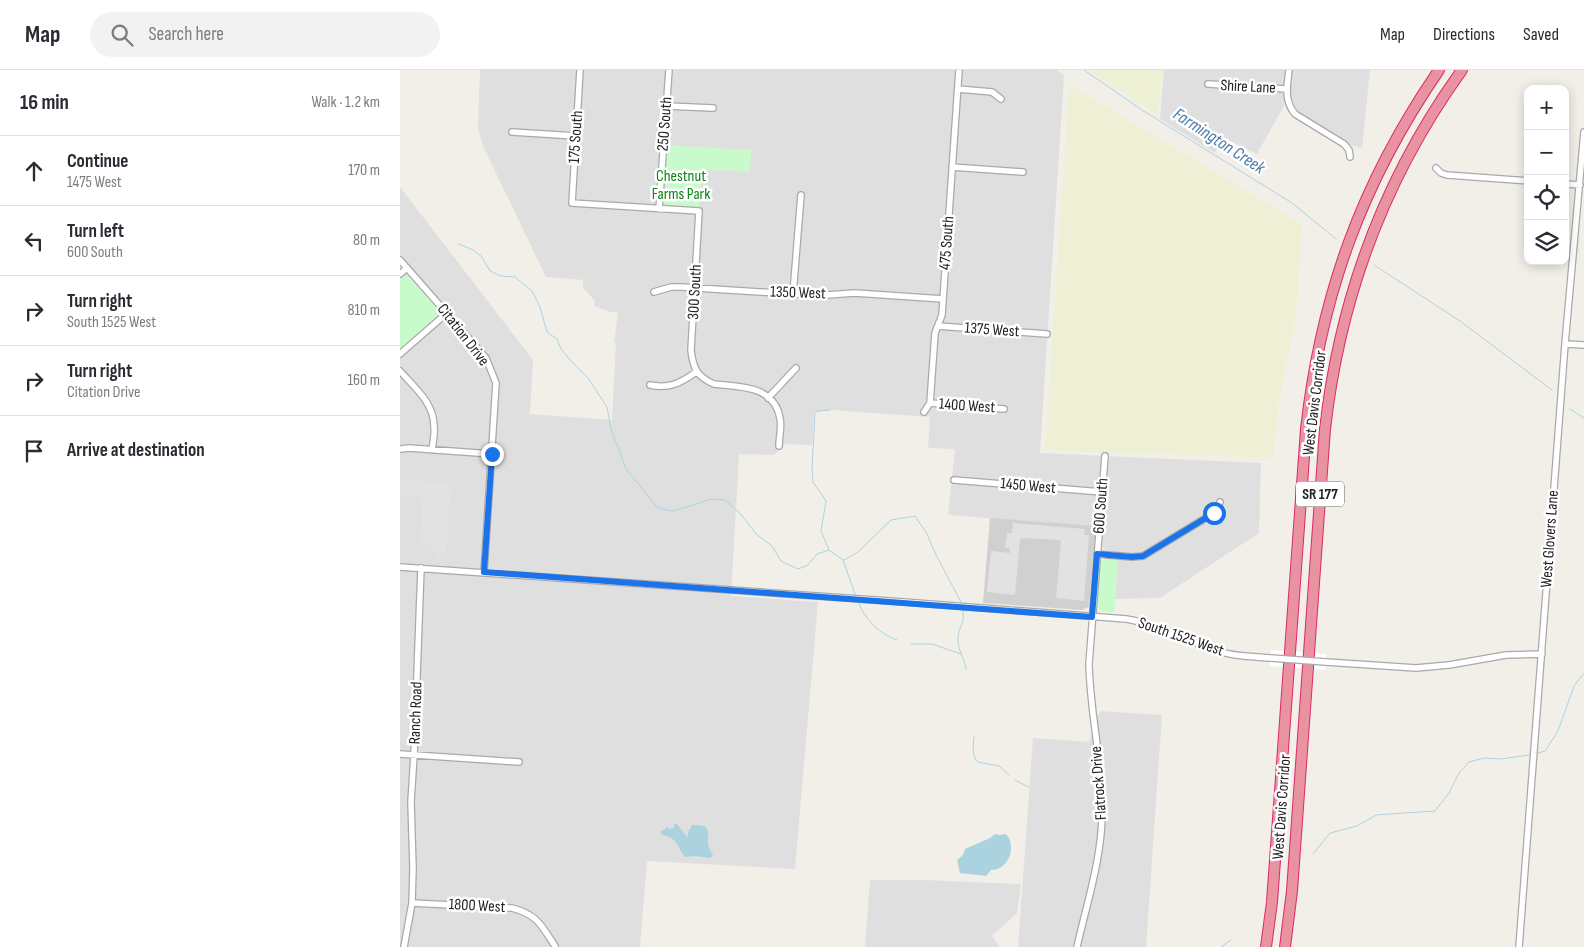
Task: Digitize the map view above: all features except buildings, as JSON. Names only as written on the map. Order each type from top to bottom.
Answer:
[{"type":"highway","name":"West Davis Corridor","points":[[1266,947],[1272,902],[1306,430],[1318,347],[1337,275],[1363,205],[1390,149],[1439,70]]},
{"type":"highway","name":"West Davis Corridor","points":[[1285,947],[1292,891],[1325,429],[1334,363],[1353,286],[1380,214],[1396,179],[1423,129],[1462,70]]},
{"type":"street","name":"175 South","points":[[580,70],[572,203],[660,209]]},
{"type":"street","name":"250 South","points":[[660,209],[669,70]]},
{"type":"street","name":"475 South","points":[[930,403],[934,340],[942,315],[959,70]]},
{"type":"street","points":[[1289,70],[1287,89],[1289,107],[1295,114],[1344,144],[1349,150],[1350,157]]},
{"type":"street","name":"Shire Lane","points":[[1208,84],[1287,89]]},
{"type":"street","points":[[958,89],[992,92],[1001,99]]},
{"type":"street","points":[[666,106],[713,108]]},
{"type":"street","points":[[512,132],[576,136]]},
{"type":"street","name":"West Glovers Lane","points":[[1519,947],[1565,344],[1584,132]]},
{"type":"street","points":[[952,167],[1023,172]]},
{"type":"street","points":[[1436,168],[1441,174],[1447,175],[1524,181]]},
{"type":"street","points":[[1569,184],[1580,185]]},
{"type":"street","points":[[793,294],[801,195]]},
{"type":"street","name":"300 South","points":[[660,209],[699,211],[691,350],[696,372]]},
{"type":"street","name":"Citation Drive","points":[[400,260],[486,358],[496,383],[484,572]]},
{"type":"street","points":[[400,274],[407,268]]},
{"type":"street","name":"1350 West","points":[[654,292],[671,287],[793,294],[827,295],[854,293],[943,299]]},
{"type":"street","points":[[400,354],[446,313]]},
{"type":"street","name":"1375 West","points":[[938,326],[1046,334]]},
{"type":"street","points":[[1565,344],[1584,345]]},
{"type":"street","points":[[768,398],[796,368]]},
{"type":"street","points":[[400,371],[429,406],[435,428],[432,450]]},
{"type":"street","points":[[650,385],[659,387],[669,386],[685,380],[696,372],[708,382],[714,384],[748,387],[758,391],[773,402],[780,417],[779,446]]},
{"type":"street","points":[[924,412],[930,403]]},
{"type":"street","name":"1400 West","points":[[930,403],[1004,409]]},
{"type":"street","points":[[400,449],[492,454]]},
{"type":"street","name":"600 South","points":[[1092,617],[1105,456]]},
{"type":"street","name":"1450 West","points":[[954,480],[1102,492]]},
{"type":"street","points":[[1097,554],[1132,557],[1147,554],[1214,513],[1220,502]]},
{"type":"street","name":"South 1525 West","points":[[400,567],[1134,620],[1221,652],[1241,656],[1416,668],[1449,665],[1506,655],[1542,654]]},
{"type":"street","name":"Ranch Road","points":[[404,947],[412,903],[411,802],[421,568]]},
{"type":"street","name":"Flatrock Drive","points":[[1077,947],[1098,855],[1102,822],[1101,786],[1089,673],[1092,617]]},
{"type":"street","points":[[400,754],[519,762]]},
{"type":"street","name":"1800 West","points":[[412,903],[512,908],[526,912],[538,921],[555,946]]},
{"type":"shaded area","points":[[480,70],[1056,70],[1064,75],[1040,453],[1261,463],[1259,533],[1160,598],[1115,599],[1118,552],[1107,551],[1102,547],[1103,527],[948,515],[955,449],[928,448],[930,417],[831,410],[814,412],[812,445],[786,444],[774,455],[739,454],[731,596],[818,602],[795,869],[647,861],[640,947],[400,947],[400,187],[533,360],[530,414],[612,420],[616,343],[614,343],[618,312],[610,312],[594,306],[595,301],[583,288],[583,280],[546,277],[483,146],[478,128]]},
{"type":"shaded area","points":[[1164,70],[1370,70],[1362,148],[1350,145],[1285,104],[1257,154],[1224,138],[1215,153],[1160,119]]},
{"type":"shaded area","points":[[400,480],[447,483],[446,489],[450,490],[446,553],[442,553],[442,557],[436,557],[436,552],[433,552],[433,545],[420,545],[423,497],[400,495]]},
{"type":"shaded area","points":[[990,518],[1096,526],[1089,607],[1082,610],[983,603]]},
{"type":"shaded area","points":[[1013,523],[1085,529],[1084,535],[1089,535],[1084,601],[1056,598],[1061,542],[1059,540],[1020,539],[1015,595],[987,592],[991,551],[1010,553],[1010,548],[1005,548],[1007,533],[1012,533]]},
{"type":"shaded area","points":[[1100,711],[1162,715],[1146,947],[1018,947],[1033,738],[1089,742]]},
{"type":"shaded area","points":[[870,880],[1021,884],[1017,913],[992,936],[1000,947],[865,947]]},
{"type":"green space","points":[[1089,70],[1162,70],[1158,115]]},
{"type":"green space","points":[[1069,84],[1302,224],[1296,318],[1279,402],[1273,458],[1045,450]]},
{"type":"green space","name":"Chestnut Farms Park","points":[[664,145],[751,150],[750,172],[702,169],[699,211],[659,209]]},
{"type":"green space","points":[[410,277],[439,311],[439,318],[400,351],[400,278]]},
{"type":"green space","points":[[1106,558],[1118,559],[1114,613],[1101,611],[1097,606],[1100,563]]},
{"type":"water","points":[[674,824],[677,824],[687,837],[692,825],[704,826],[708,832],[708,844],[713,855],[710,858],[685,857],[674,841],[661,834],[661,831],[667,827],[669,829],[674,828]]},
{"type":"water","points":[[995,834],[1006,834],[1009,839],[1011,851],[1007,862],[997,869],[991,870],[986,876],[960,873],[957,860],[963,855],[965,849]]},
{"type":"pier","points":[[1271,650],[1326,654],[1325,670],[1270,666]]},
{"type":"waterway","name":"Farmington Creek","points":[[1084,70],[1142,110],[1292,203],[1336,239]]},
{"type":"waterway","points":[[459,244],[481,256],[490,271],[501,276],[515,277],[532,291],[540,307],[547,332],[557,339],[561,349],[588,378],[607,407],[611,429],[626,469],[658,508],[672,511],[710,499],[725,500],[740,513],[757,535],[772,546],[781,561],[798,569],[808,565],[817,554],[829,550],[843,560],[855,594]]},
{"type":"waterway","name":"Farmington Creek","points":[[1374,265],[1460,321],[1552,390]]},
{"type":"waterway","name":"Farmington Creek","points":[[1570,409],[1584,418]]},
{"type":"waterway","points":[[829,550],[821,531],[826,501],[813,482],[812,467],[815,413],[817,411],[830,410]]},
{"type":"waterway","points":[[844,560],[858,552],[891,520],[915,516],[927,534],[961,602]]},
{"type":"waterway","points":[[859,603],[861,609],[874,626],[897,640]]},
{"type":"waterway","points":[[963,611],[958,642],[966,669]]},
{"type":"waterway","points":[[911,644],[932,644],[961,654]]},
{"type":"waterway","points":[[1538,753],[1545,751],[1558,731],[1574,686],[1584,673]]},
{"type":"waterway","points":[[974,737],[973,750],[975,759],[978,762],[999,766],[1009,775]]},
{"type":"waterway","points":[[1313,854],[1330,833],[1357,826],[1376,815],[1435,811],[1449,793],[1459,773],[1469,762],[1484,758],[1501,759],[1529,755]]},
{"type":"waterway","points":[[1015,780],[1028,787]]},
{"type":"waterway","points":[[1221,947],[1231,940]]},
{"type":"route","points":[[492,454],[484,572],[1092,617],[1097,554],[1143,556],[1214,513]]}]
